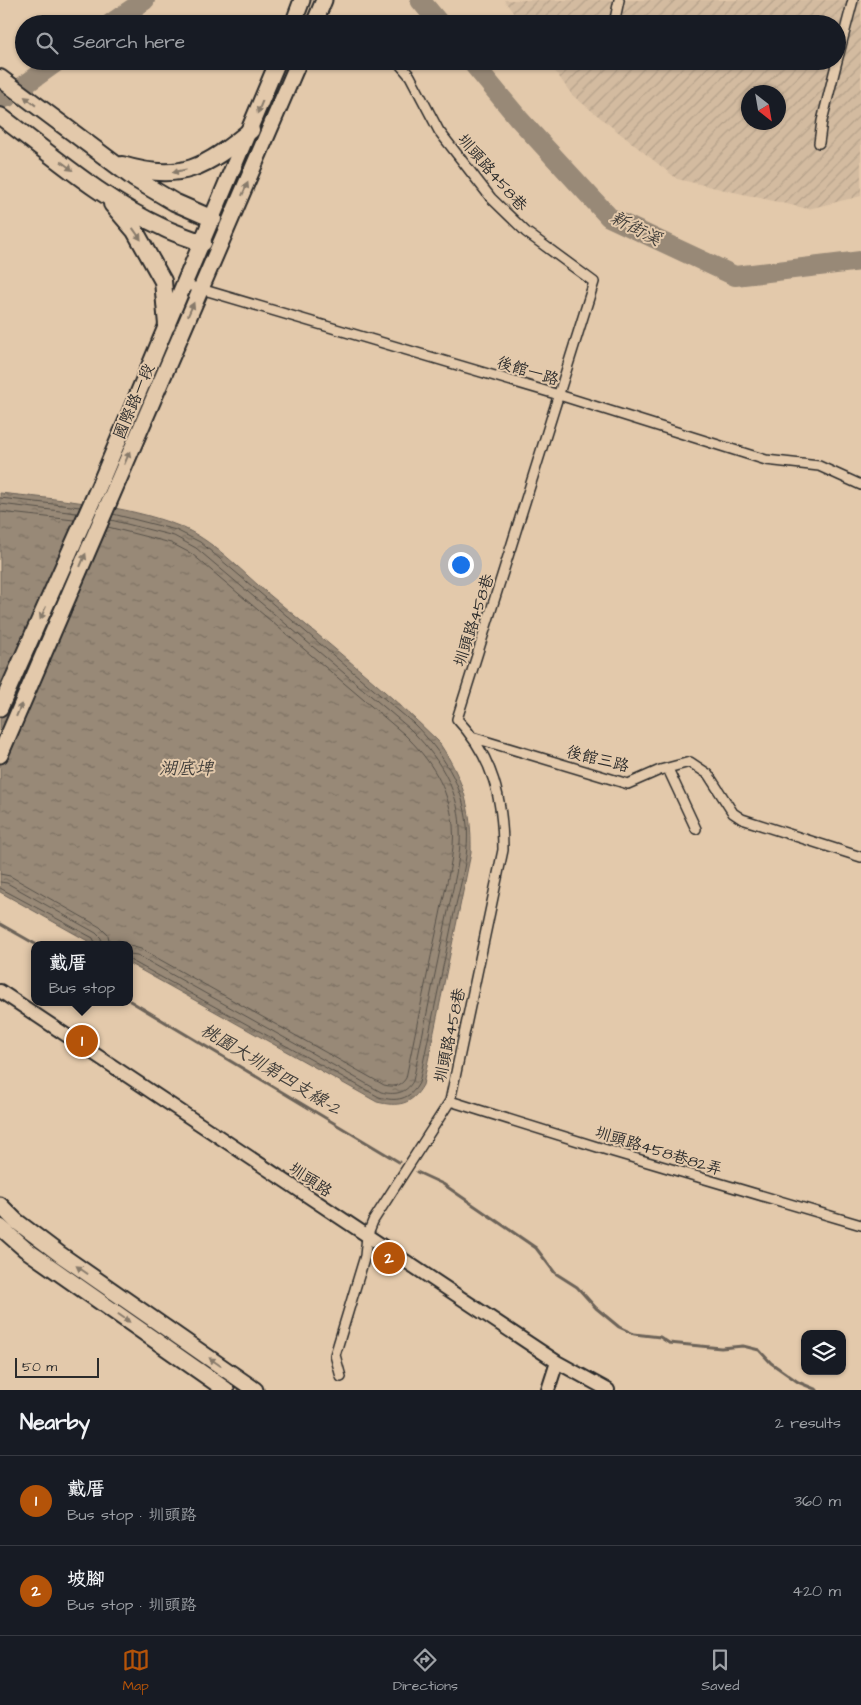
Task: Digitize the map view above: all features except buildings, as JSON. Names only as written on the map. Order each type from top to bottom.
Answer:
[{"type":"highway","points":[[0,78],[60,125],[135,179],[174,202],[213,219]]},
{"type":"highway","points":[[0,116],[92,185],[163,228],[203,243]]},
{"type":"highway","points":[[111,161],[161,174],[184,171],[203,164],[227,150],[251,130]]},
{"type":"highway","points":[[92,185],[120,212],[155,265],[163,281],[167,324]]},
{"type":"main road","points":[[296,15],[302,0]]},
{"type":"main road","points":[[319,15],[324,0]]},
{"type":"main road","name":"國際路一段","points":[[0,708],[99,486],[251,130],[274,70]]},
{"type":"main road","name":"國際路一段","points":[[0,754],[295,70]]},
{"type":"main road","points":[[203,243],[225,234],[213,219]]},
{"type":"main road","points":[[0,1205],[16,1221],[61,1255],[255,1390]]},
{"type":"main road","points":[[0,1227],[25,1249],[226,1390]]},
{"type":"street","points":[[616,15],[620,0]]},
{"type":"street","points":[[846,27],[853,0]]},
{"type":"street","name":"圳頭路458巷","points":[[341,1377],[335,1354],[365,1256],[367,1236],[373,1221],[450,1101],[503,850],[503,822],[499,793],[475,738],[457,719],[594,282],[526,232],[491,198],[439,131],[410,76],[405,70]]},
{"type":"street","points":[[819,143],[822,121],[835,70]]},
{"type":"street","name":"後館一路","points":[[184,284],[559,395],[766,460],[819,466],[861,486]]},
{"type":"street","name":"後館三路","points":[[475,738],[628,784],[660,770],[690,762],[708,774],[733,813],[742,819],[861,857]]},
{"type":"street","points":[[668,769],[696,829]]},
{"type":"street","name":"圳頭路","points":[[0,991],[556,1362],[608,1390]]},
{"type":"street","name":"圳頭路458巷82弄","points":[[450,1101],[607,1150],[861,1225]]},
{"type":"street","points":[[548,1390],[556,1362]]},
{"type":"shaded area","points":[[504,0],[861,0],[861,196],[808,209],[677,179],[572,95],[554,70],[846,70],[846,15],[515,15]]},
{"type":"water","name":"湖底埤","points":[[0,493],[67,501],[137,513],[179,526],[203,539],[225,555],[266,592],[332,646],[438,741],[460,781],[468,808],[471,853],[423,1085],[414,1097],[404,1103],[377,1102],[133,966],[133,941],[88,941],[0,892]]},
{"type":"waterway","name":"新街溪","points":[[123,15],[145,0]]},
{"type":"waterway","name":"新街溪","points":[[420,0],[432,15]]},
{"type":"waterway","name":"新街溪","points":[[0,99],[8,97],[46,70]]},
{"type":"waterway","name":"新街溪","points":[[478,70],[519,119],[609,217],[735,276],[861,261]]},
{"type":"waterway","name":"桃園大圳第四支線-2","points":[[0,924],[31,942]]},
{"type":"waterway","name":"桃園大圳第四支線-2","points":[[133,1003],[399,1162]]},
{"type":"waterway","name":"桃園大圳第四支線-2","points":[[417,1172],[443,1184],[536,1248],[555,1273],[577,1287],[596,1308],[619,1327],[634,1334],[660,1337],[669,1343],[721,1348],[743,1346],[759,1350],[771,1363],[798,1382],[817,1390]]},
{"type":"place","name":"戴厝","points":[[82,1041]]},
{"type":"place","name":"坡腳","points":[[389,1258]]}]
